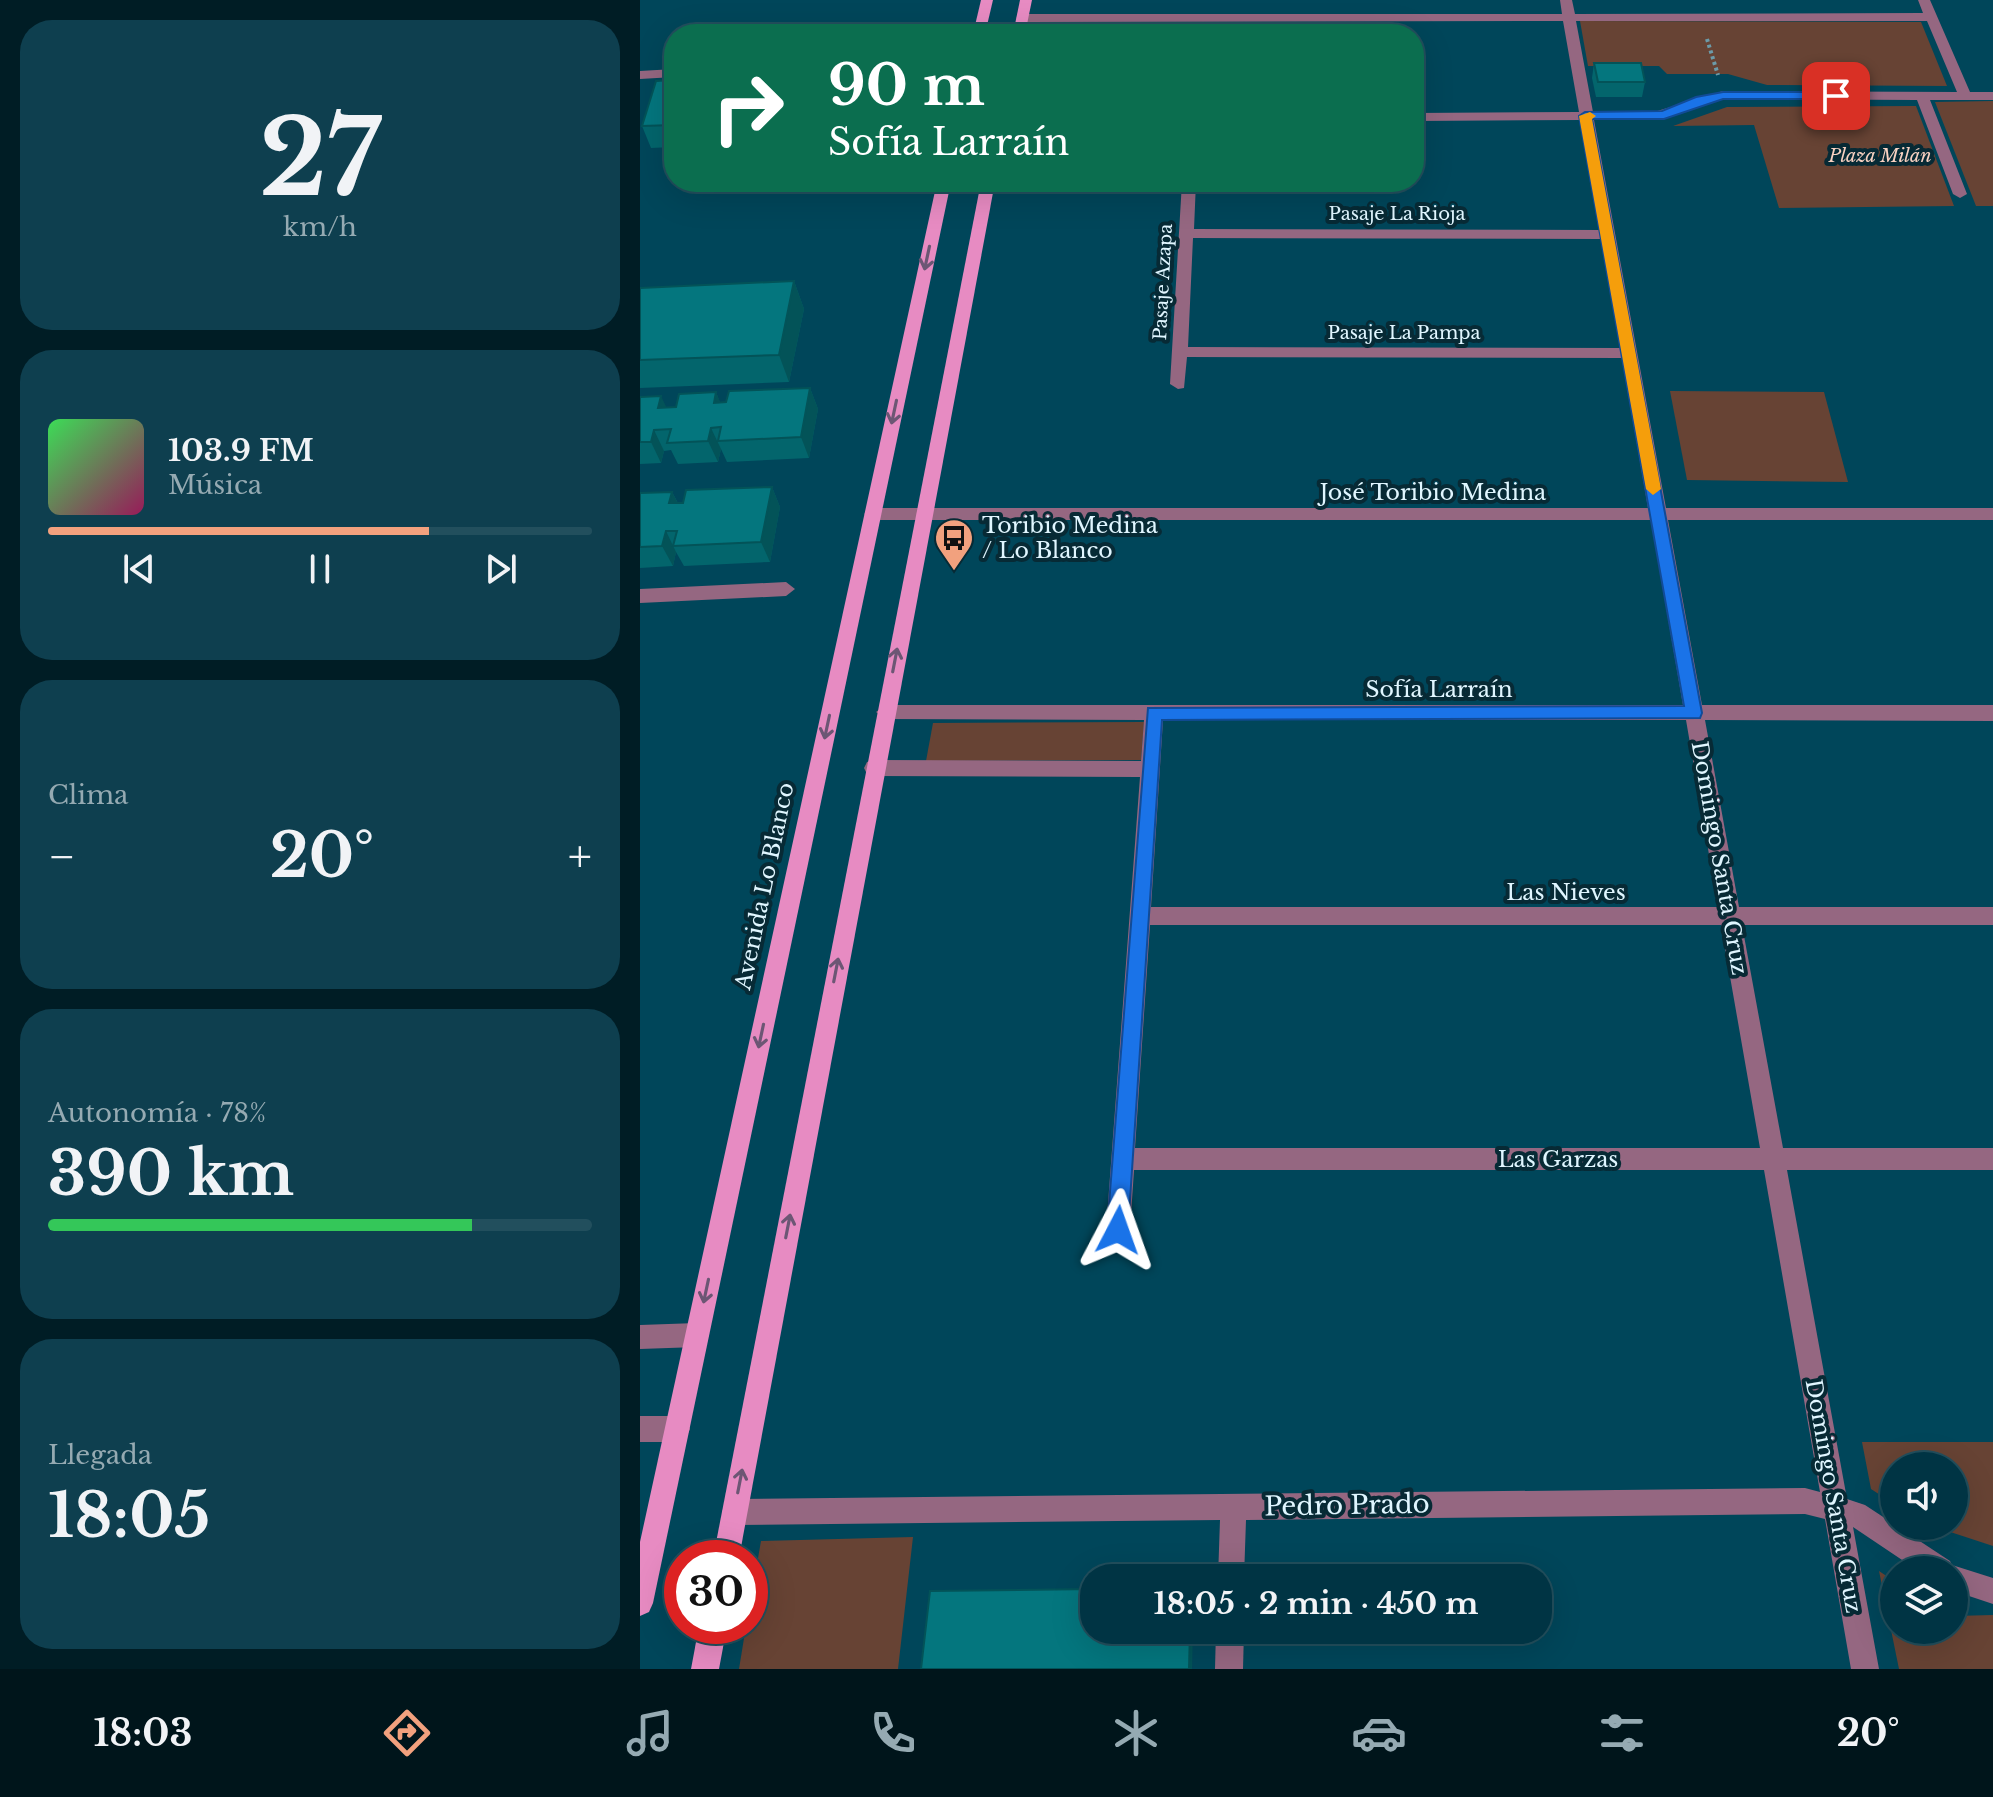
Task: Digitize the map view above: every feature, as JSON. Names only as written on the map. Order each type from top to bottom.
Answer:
[{"type":"main road","points":[[981,24],[987,0]]},
{"type":"main road","points":[[1021,24],[1026,0]]},
{"type":"main road","name":"Avenida Lo Blanco","points":[[640,1603],[942,192]]},
{"type":"main road","points":[[730,1540],[986,192]]},
{"type":"main road","points":[[705,1669],[710,1644]]},
{"type":"street","points":[[1924,0],[1965,96]]},
{"type":"street","points":[[1022,18],[1568,9],[1701,17],[1931,17]]},
{"type":"street","name":"Domingo Santa Cruz","points":[[1568,9],[1865,1669]]},
{"type":"street","points":[[640,75],[664,74]]},
{"type":"street","points":[[1424,117],[1664,115],[1700,100],[1723,95],[1993,96]]},
{"type":"street","points":[[1922,96],[1960,194]]},
{"type":"street","name":"Pasaje Azapa","points":[[1178,384],[1188,192]]},
{"type":"street","name":"Pasaje La Rioja","points":[[1186,233],[1608,235]]},
{"type":"street","name":"Pasaje La Pampa","points":[[1179,352],[1629,353]]},
{"type":"street","name":"José Toribio Medina","points":[[873,514],[1993,514]]},
{"type":"street","points":[[640,596],[786,589]]},
{"type":"street","name":"Sofía Larraín","points":[[885,712],[1993,713]]},
{"type":"street","points":[[1118,1230],[1154,713]]},
{"type":"street","points":[[874,768],[1150,769]]},
{"type":"street","name":"Las Nieves","points":[[1139,916],[1993,916]]},
{"type":"street","name":"Las Garzas","points":[[1122,1159],[1993,1159]]},
{"type":"street","points":[[640,1337],[697,1335]]},
{"type":"street","points":[[640,1429],[677,1429]]},
{"type":"street","name":"Pedro Prado","points":[[735,1512],[1805,1501],[1835,1506],[1876,1525],[1921,1556]]},
{"type":"street","points":[[1231,1564],[1233,1507]]},
{"type":"street","points":[[1968,1583],[1993,1591]]},
{"type":"street","points":[[1229,1669],[1230,1644]]},
{"type":"path","points":[[1701,17],[1723,95]]},
{"type":"green space","points":[[1580,21],[1921,22],[1947,86],[1767,85],[1728,74],[1667,74],[1659,66],[1588,66]]},
{"type":"green space","points":[[1993,101],[1993,206],[1976,206],[1935,102]]},
{"type":"green space","name":"Plaza Milán","points":[[1916,106],[1954,206],[1779,208],[1754,125],[1673,126],[1727,107]]},
{"type":"green space","points":[[1670,391],[1824,392],[1848,482],[1687,480]]},
{"type":"green space","points":[[1144,722],[1141,760],[926,761],[933,723]]},
{"type":"green space","points":[[1862,1442],[1993,1442],[1993,1546],[1968,1538],[1968,1452],[1880,1452],[1880,1495],[1871,1489]]},
{"type":"green space","points":[[913,1537],[898,1669],[739,1669],[743,1644],[768,1644],[768,1541]]},
{"type":"green space","points":[[1993,1615],[1993,1669],[1899,1669],[1894,1644],[1968,1644],[1968,1616]]},
{"type":"building","points":[[1594,63],[1641,63],[1645,82],[1598,82]]},
{"type":"building","points":[[664,80],[664,125],[642,126],[656,81]]},
{"type":"building","points":[[794,281],[779,355],[640,360],[640,288]]},
{"type":"building","points":[[810,388],[801,437],[718,441],[721,427],[711,428],[708,441],[667,443],[671,429],[654,430],[651,442],[640,442],[640,397],[661,396],[658,408],[676,407],[679,394],[716,392],[714,403],[726,402],[729,391]]},
{"type":"building","points":[[772,487],[761,542],[673,546],[677,531],[666,531],[662,546],[640,547],[640,493],[672,492],[669,503],[683,503],[686,490]]},
{"type":"building","points":[[1080,1589],[1080,1644],[1190,1644],[1189,1669],[921,1669],[930,1591]]},
{"type":"slow traffic","points":[[1590,116],[1585,116],[1653,489]]},
{"type":"place","name":"Toribio Medina / Lo Blanco","points":[[954,572]]},
{"type":"route","points":[[1118,1230],[1154,713],[1694,713],[1585,116],[1664,115],[1680,111],[1700,100],[1723,95],[1836,96]]}]
